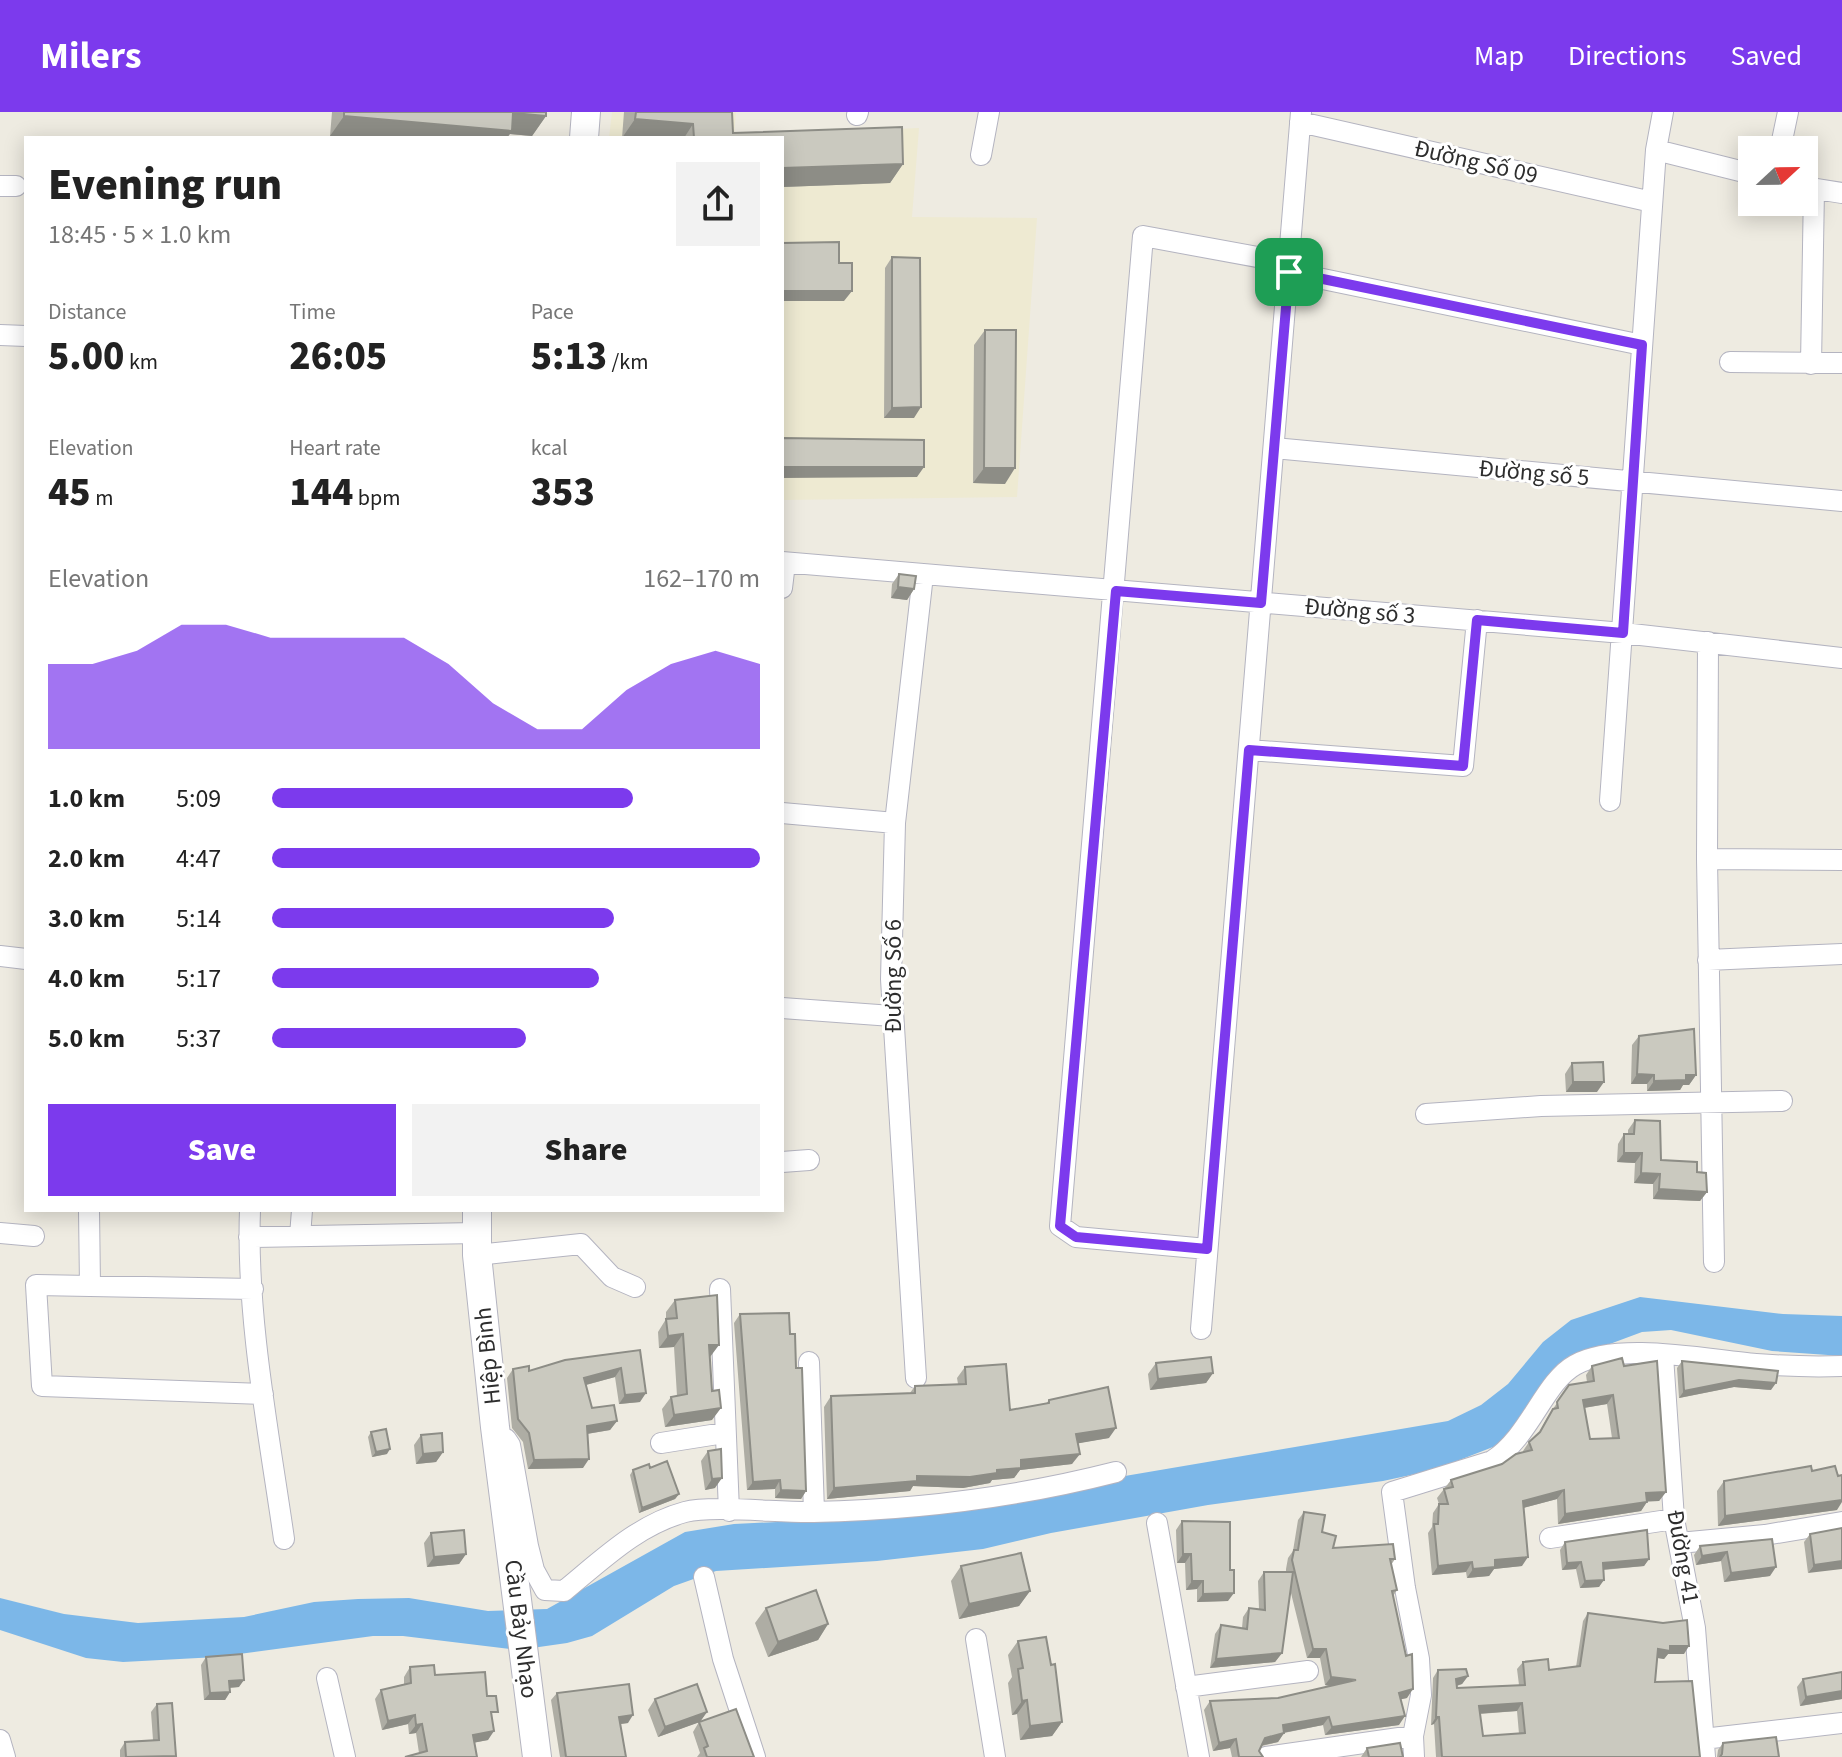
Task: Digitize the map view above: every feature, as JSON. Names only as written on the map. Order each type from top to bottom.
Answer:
[{"type":"main road","points":[[584,136],[586,112]]},
{"type":"main road","name":"Hiệp Bình","points":[[477,1233],[504,1501]]},
{"type":"main road","name":"Cầu Bảy Nhạo","points":[[504,1501],[537,1757]]},
{"type":"street","points":[[981,155],[989,112]]},
{"type":"street","points":[[1610,801],[1656,150],[1663,112]]},
{"type":"street","points":[[1783,136],[1788,112]]},
{"type":"street","points":[[1201,1329],[1300,117]]},
{"type":"street","name":"Đường Số 09","points":[[1300,117],[1652,202]]},
{"type":"street","points":[[1656,150],[1738,170]]},
{"type":"street","points":[[1818,189],[1842,193]]},
{"type":"street","points":[[1809,216],[1811,364]]},
{"type":"street","points":[[1207,1249],[1076,1237],[1060,1226],[1116,591],[1143,236],[1642,345]]},
{"type":"street","points":[[0,335],[24,336]]},
{"type":"street","points":[[1730,362],[1842,363]]},
{"type":"street","name":"Đường số 5","points":[[1274,448],[1842,501]]},
{"type":"street","name":"Đường số 3","points":[[784,563],[1623,633],[1842,658]]},
{"type":"street","name":"Đường Số 6","points":[[916,1378],[892,1016],[895,823],[923,575]]},
{"type":"street","points":[[1249,750],[1463,766],[1477,620]]},
{"type":"street","points":[[1708,642],[1709,1102],[1714,1262]]},
{"type":"street","points":[[784,813],[895,823]]},
{"type":"street","points":[[1707,859],[1842,860]]},
{"type":"street","points":[[1708,960],[1842,954]]},
{"type":"street","points":[[0,956],[24,959]]},
{"type":"street","points":[[784,1008],[892,1016]]},
{"type":"street","points":[[1426,1114],[1541,1106],[1782,1101]]},
{"type":"street","points":[[784,1162],[809,1160]]},
{"type":"street","points":[[89,1212],[90,1286]]},
{"type":"street","points":[[250,1212],[249,1237],[263,1394],[284,1539]]},
{"type":"street","points":[[300,1236],[302,1212]]},
{"type":"street","points":[[0,1233],[34,1236]]},
{"type":"street","points":[[249,1237],[477,1233],[581,1244],[612,1277],[635,1287]]},
{"type":"street","points":[[253,1289],[36,1285],[42,1386],[263,1394]]},
{"type":"street","points":[[720,1289],[729,1511]]},
{"type":"street","points":[[1266,1757],[1413,1747],[1421,1695],[1419,1659],[1392,1492],[1492,1461],[1506,1452],[1573,1366],[1630,1352],[1759,1365],[1842,1366]]},
{"type":"street","name":"Đường 41","points":[[1663,1356],[1674,1519],[1695,1628],[1704,1748]]},
{"type":"street","points":[[809,1362],[814,1512]]},
{"type":"street","points":[[495,1427],[510,1445],[528,1546],[534,1570],[545,1590],[564,1591],[639,1531],[688,1511],[814,1512],[914,1506],[998,1495],[1116,1472]]},
{"type":"street","points":[[661,1443],[724,1433]]},
{"type":"street","points":[[1550,1538],[1674,1519]]},
{"type":"street","points":[[1679,1543],[1765,1535],[1842,1522]]},
{"type":"street","points":[[1157,1523],[1199,1757]]},
{"type":"street","points":[[704,1577],[723,1659],[755,1757]]},
{"type":"street","points":[[976,1639],[995,1757]]},
{"type":"street","points":[[1186,1687],[1308,1671]]},
{"type":"street","points":[[327,1678],[345,1757]]},
{"type":"street","points":[[1704,1748],[1842,1723]]},
{"type":"street","points":[[0,1740],[5,1757]]},
{"type":"shaded area","points":[[612,112],[736,112],[734,136],[609,136]]},
{"type":"shaded area","points":[[919,128],[912,217],[1037,218],[1017,497],[784,500],[784,136],[734,136]]},
{"type":"water","points":[[1640,1297],[1783,1314],[1842,1316],[1842,1356],[1772,1351],[1671,1330],[1642,1332],[1591,1351],[1498,1445],[1434,1470],[1383,1481],[1208,1505],[1051,1533],[983,1549],[877,1561],[716,1571],[674,1586],[592,1636],[567,1643],[518,1650],[403,1636],[373,1636],[217,1657],[123,1662],[86,1658],[0,1630],[0,1598],[64,1614],[138,1623],[244,1617],[314,1602],[358,1599],[409,1598],[488,1611],[547,1609],[685,1532],[734,1524],[884,1517],[1448,1421],[1481,1405],[1508,1384],[1543,1342],[1571,1320]]},
{"type":"building","points":[[344,112],[546,112],[546,116],[513,113],[512,131],[344,116]]},
{"type":"building","points":[[636,112],[732,112],[733,133],[902,127],[903,164],[784,168],[784,136],[694,136],[693,124],[635,119]]},
{"type":"building","points":[[839,242],[839,263],[852,263],[852,291],[784,291],[784,243]]},
{"type":"building","points":[[892,257],[920,258],[921,407],[892,408]]},
{"type":"building","points":[[985,330],[1016,330],[1015,468],[984,468]]},
{"type":"building","points":[[784,438],[924,440],[924,467],[784,467]]},
{"type":"building","points":[[899,574],[916,576],[914,589],[898,587]]},
{"type":"building","points":[[1694,1029],[1696,1075],[1686,1075],[1686,1080],[1654,1081],[1654,1075],[1637,1074],[1639,1036]]},
{"type":"building","points":[[1603,1062],[1604,1082],[1573,1082],[1572,1063]]},
{"type":"building","points":[[1635,1120],[1660,1121],[1661,1160],[1697,1162],[1697,1172],[1706,1173],[1707,1192],[1659,1189],[1660,1174],[1641,1173],[1642,1153],[1624,1153],[1624,1134],[1634,1134]]},
{"type":"building","points":[[717,1295],[719,1345],[709,1345],[712,1391],[719,1390],[721,1408],[674,1415],[671,1397],[687,1394],[683,1334],[668,1336],[666,1319],[677,1318],[675,1300]]},
{"type":"building","points":[[789,1313],[790,1334],[795,1334],[796,1368],[802,1368],[806,1491],[781,1490],[780,1480],[753,1482],[740,1314]]},
{"type":"building","points":[[640,1350],[646,1393],[625,1395],[621,1368],[584,1378],[592,1408],[614,1405],[617,1421],[587,1426],[589,1459],[534,1460],[529,1433],[518,1419],[513,1369],[529,1366],[529,1371],[565,1360]]},
{"type":"building","points":[[1211,1357],[1213,1373],[1158,1379],[1156,1363]]},
{"type":"building","points":[[1622,1358],[1624,1366],[1657,1361],[1666,1492],[1646,1493],[1647,1502],[1565,1514],[1564,1490],[1523,1501],[1528,1557],[1495,1560],[1495,1567],[1473,1569],[1472,1562],[1438,1566],[1434,1524],[1438,1524],[1439,1504],[1448,1504],[1444,1489],[1453,1487],[1451,1480],[1502,1464],[1516,1454],[1532,1450],[1529,1442],[1540,1432],[1553,1409],[1558,1408],[1557,1402],[1569,1385],[1594,1381],[1592,1366]],"holes":[[[1613,1395],[1619,1438],[1590,1439],[1583,1400]]]},
{"type":"building","points":[[1682,1361],[1778,1371],[1776,1383],[1739,1380],[1684,1391]]},
{"type":"building","points":[[1006,1364],[1010,1410],[1108,1387],[1116,1428],[1076,1434],[1080,1454],[1021,1460],[1021,1468],[970,1477],[917,1476],[917,1481],[834,1488],[831,1396],[915,1393],[915,1386],[966,1384],[965,1367]]},
{"type":"building","points":[[386,1429],[390,1449],[376,1452],[371,1432]]},
{"type":"building","points":[[442,1433],[443,1452],[423,1454],[421,1435]]},
{"type":"building","points":[[721,1449],[722,1478],[712,1479],[708,1451]]},
{"type":"building","points":[[667,1461],[679,1494],[642,1508],[633,1470],[649,1464],[650,1468]]},
{"type":"building","points":[[1811,1466],[1812,1471],[1835,1466],[1838,1476],[1842,1475],[1842,1500],[1725,1516],[1724,1481]]},
{"type":"building","points":[[1304,1512],[1325,1515],[1322,1532],[1336,1536],[1333,1548],[1393,1544],[1395,1559],[1390,1559],[1397,1590],[1392,1591],[1406,1656],[1412,1654],[1413,1689],[1399,1693],[1405,1716],[1332,1727],[1329,1717],[1283,1725],[1284,1733],[1265,1738],[1259,1751],[1263,1757],[1239,1757],[1236,1739],[1219,1743],[1210,1701],[1278,1698],[1356,1680],[1331,1677],[1326,1649],[1313,1649],[1292,1560],[1294,1550],[1298,1550]]},
{"type":"building","points":[[1182,1521],[1230,1522],[1230,1570],[1234,1570],[1234,1593],[1203,1594],[1203,1581],[1192,1581],[1191,1554],[1183,1554]]},
{"type":"building","points":[[1842,1528],[1842,1561],[1814,1565],[1810,1534]]},
{"type":"building","points":[[464,1530],[466,1554],[434,1557],[431,1533]]},
{"type":"building","points":[[1647,1530],[1649,1559],[1603,1563],[1604,1580],[1585,1581],[1581,1562],[1567,1563],[1565,1542]]},
{"type":"building","points":[[1772,1539],[1776,1567],[1731,1573],[1727,1552],[1702,1556],[1700,1546]]},
{"type":"building","points":[[1021,1553],[1030,1591],[969,1604],[961,1566]]},
{"type":"building","points":[[1264,1572],[1293,1572],[1282,1653],[1216,1659],[1221,1625],[1247,1629],[1249,1608],[1265,1610]]},
{"type":"building","points":[[816,1590],[828,1624],[778,1642],[766,1608]]},
{"type":"building","points":[[1588,1613],[1663,1623],[1687,1620],[1689,1646],[1670,1646],[1670,1651],[1658,1649],[1655,1682],[1692,1681],[1700,1757],[1442,1757],[1439,1717],[1436,1717],[1438,1670],[1466,1669],[1468,1676],[1456,1679],[1457,1688],[1525,1685],[1523,1662],[1548,1659],[1549,1670],[1580,1666]],"holes":[[[1522,1703],[1525,1733],[1483,1736],[1479,1706]]]},
{"type":"building","points":[[1046,1637],[1051,1665],[1055,1664],[1062,1722],[1030,1726],[1027,1700],[1022,1701],[1018,1669],[1023,1668],[1018,1641]]},
{"type":"building","points":[[242,1654],[244,1680],[229,1681],[230,1692],[210,1693],[206,1657]]},
{"type":"building","points":[[434,1665],[435,1675],[485,1672],[487,1696],[496,1696],[498,1712],[491,1712],[494,1731],[473,1735],[477,1757],[405,1757],[427,1751],[422,1724],[416,1725],[415,1715],[388,1721],[381,1690],[411,1683],[410,1667]]},
{"type":"building","points":[[1842,1672],[1842,1691],[1806,1697],[1803,1679]]},
{"type":"building","points":[[629,1684],[633,1715],[619,1717],[626,1757],[566,1757],[557,1693]]},
{"type":"building","points":[[697,1684],[707,1712],[665,1727],[655,1699]]},
{"type":"building","points":[[172,1703],[176,1756],[126,1757],[125,1742],[159,1740],[157,1704]]},
{"type":"building","points":[[736,1709],[754,1757],[707,1757],[704,1748],[708,1746],[699,1722]]},
{"type":"building","points":[[1776,1737],[1779,1757],[1720,1757],[1723,1743]]},
{"type":"building","points":[[1400,1743],[1403,1757],[1369,1757],[1367,1748]]},
{"type":"route","points":[[1289,272],[1642,345],[1623,633],[1477,620],[1463,766],[1249,750],[1207,1249],[1076,1237],[1060,1226],[1116,591],[1261,603],[1289,272]]}]
